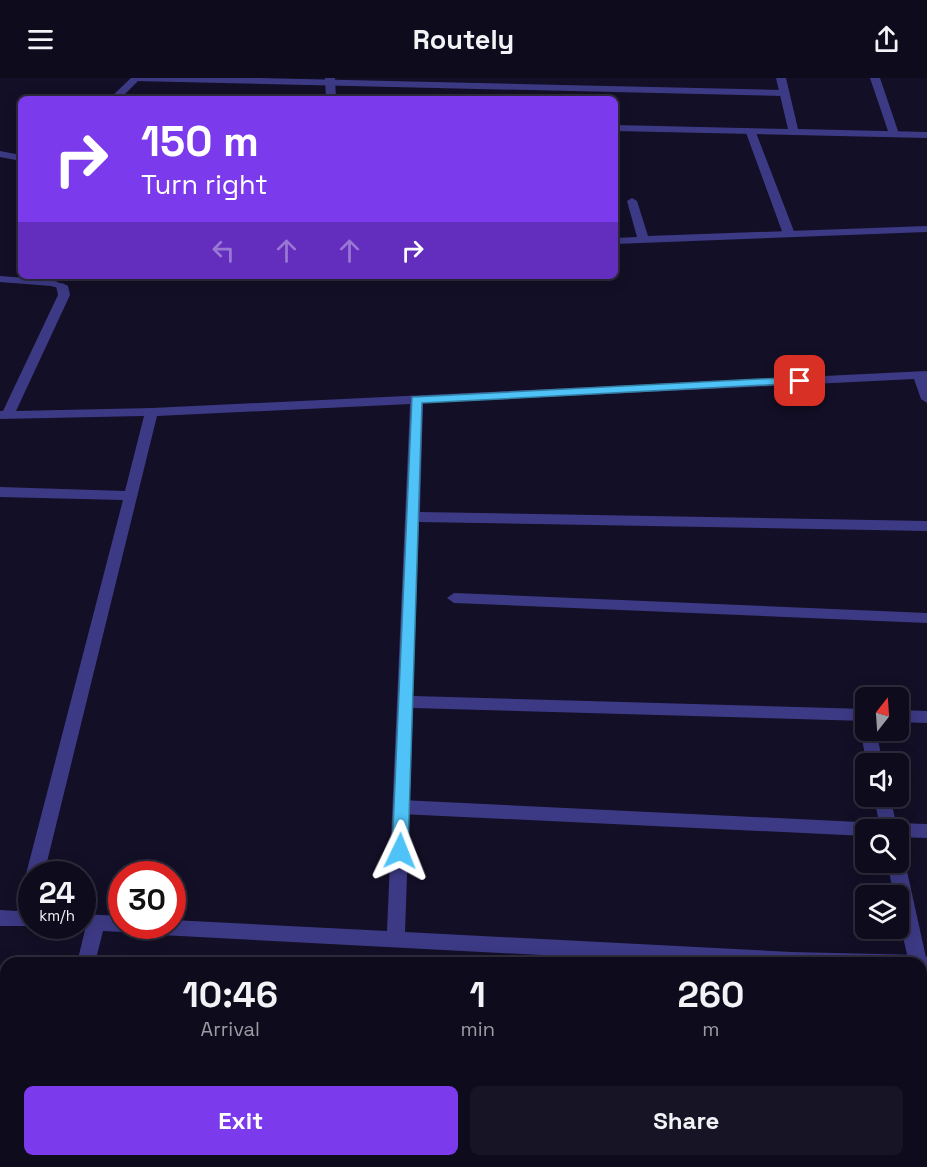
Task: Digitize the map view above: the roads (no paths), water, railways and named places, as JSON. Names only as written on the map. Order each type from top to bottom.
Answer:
[{"type":"street","points":[[117,96],[136,78],[784,93]]},
{"type":"street","points":[[781,78],[794,132]]},
{"type":"street","points":[[875,78],[894,134]]},
{"type":"street","points":[[618,128],[927,135]]},
{"type":"street","points":[[750,130],[789,234]]},
{"type":"street","points":[[0,154],[18,157]]},
{"type":"street","points":[[632,201],[644,240]]},
{"type":"street","points":[[618,241],[927,229]]},
{"type":"street","points":[[0,279],[52,283],[62,286],[64,295],[4,415],[152,412],[923,375],[927,399]]},
{"type":"street","points":[[396,939],[417,399]]},
{"type":"street","points":[[38,861],[152,412]]},
{"type":"street","points":[[0,492],[130,496]]},
{"type":"street","points":[[412,517],[927,526]]},
{"type":"street","points":[[454,598],[927,618]]},
{"type":"street","points":[[405,702],[855,716]]},
{"type":"street","points":[[909,716],[927,717]]},
{"type":"street","points":[[401,807],[855,829]]},
{"type":"street","points":[[909,830],[927,831]]},
{"type":"street","points":[[899,873],[919,957]]},
{"type":"street","points":[[0,918],[18,919]]},
{"type":"street","points":[[186,928],[706,957]]},
{"type":"street","points":[[86,957],[88,939]]}]
